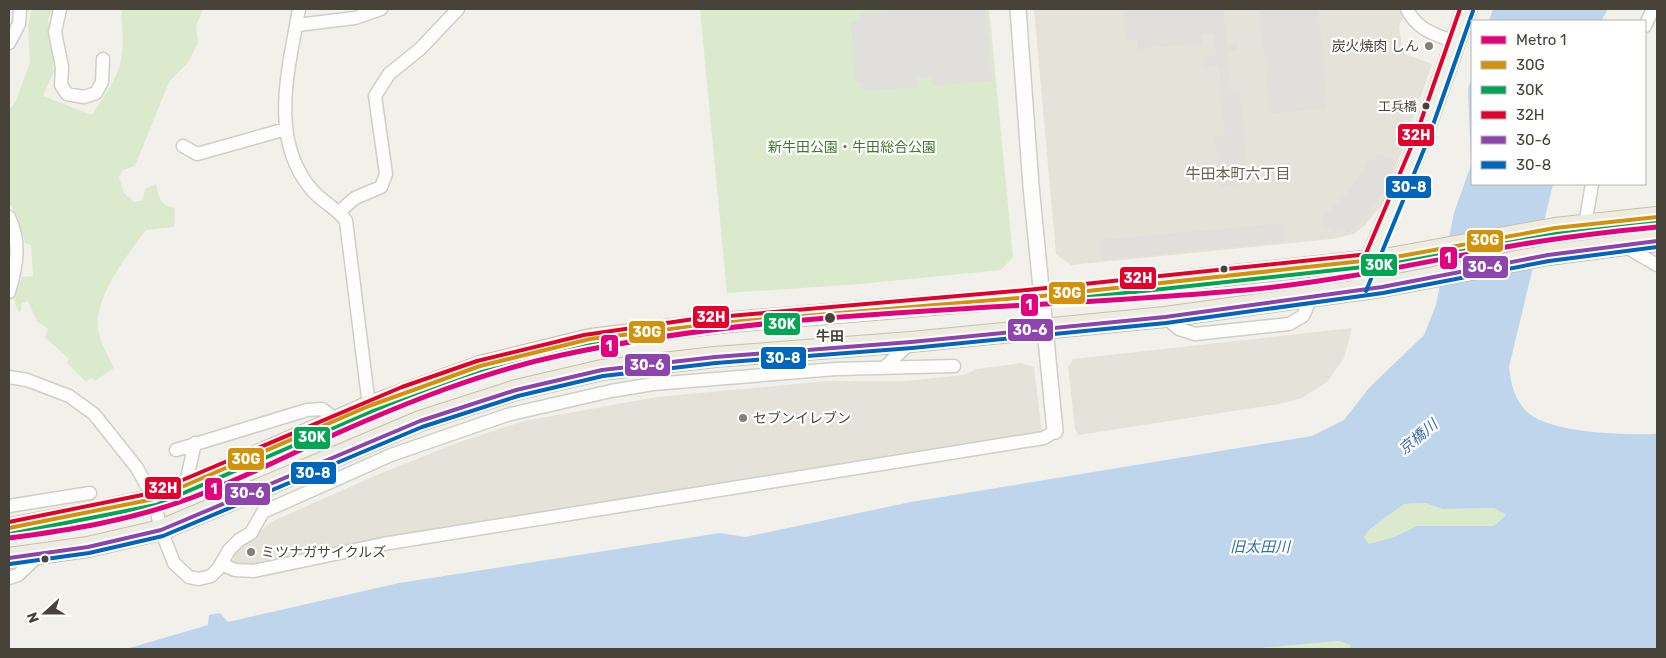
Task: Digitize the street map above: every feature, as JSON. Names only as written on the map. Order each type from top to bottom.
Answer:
[{"type":"highway","points":[[9,528],[154,499],[369,406],[480,366],[590,340],[720,323],[1042,296],[1370,260],[1556,228],[1657,217]]},
{"type":"highway","points":[[9,558],[88,548],[161,530],[420,421],[516,390],[602,370],[715,357],[911,342],[1165,317],[1311,298],[1548,256],[1657,241]]},
{"type":"main road","points":[[1360,289],[1370,260],[1421,140],[1467,9]]},
{"type":"street","points":[[9,43],[19,24],[20,9]]},
{"type":"street","points":[[60,9],[55,32],[62,67],[61,85],[67,94],[84,97],[96,93],[102,82],[103,59]]},
{"type":"street","points":[[300,9],[284,106],[286,129],[303,176],[312,190],[340,212],[346,221],[369,406]]},
{"type":"street","points":[[297,25],[355,18],[382,9]]},
{"type":"street","points":[[340,212],[354,198],[381,187],[386,174],[375,96],[389,74],[420,49],[458,9]]},
{"type":"street","points":[[221,564],[236,570],[254,571],[383,544],[1044,438],[1055,431],[1018,9]]},
{"type":"street","points":[[1407,9],[1415,24],[1424,31],[1455,42]]},
{"type":"street","points":[[1646,24],[1653,9]]},
{"type":"street","points":[[183,146],[197,154],[286,129]]},
{"type":"street","points":[[1585,225],[1592,185]]},
{"type":"street","points":[[9,216],[18,241],[16,270],[9,292]]},
{"type":"street","points":[[1623,245],[1657,265]]},
{"type":"street","points":[[885,367],[911,342]]},
{"type":"street","points":[[702,380],[715,357]]},
{"type":"street","points":[[9,376],[27,380],[69,396],[94,414],[137,468],[154,499],[161,530],[174,563],[189,577],[200,579],[211,576],[234,545],[251,533],[263,512],[391,455],[507,414],[611,391],[702,380],[885,367],[906,369],[954,366]]},
{"type":"street","points":[[507,414],[516,390]]},
{"type":"street","points":[[176,450],[307,410],[322,409],[336,420]]},
{"type":"street","points":[[185,487],[195,443]]},
{"type":"street","points":[[308,469],[334,479]]},
{"type":"street","points":[[14,506],[90,493]]},
{"type":"street","points":[[14,506],[31,524]]},
{"type":"street","points":[[9,578],[18,576],[40,555]]},
{"type":"shaded area","points":[[910,9],[986,9],[992,81],[932,86],[931,77],[917,78],[918,87],[863,91],[862,83],[856,82],[851,23],[857,21],[859,14]]},
{"type":"shaded area","points":[[1034,9],[1400,9],[1404,16],[1399,26],[1402,48],[1405,54],[1432,64],[1384,202],[1365,225],[1354,234],[1332,239],[1071,265],[1056,254]]},
{"type":"shaded area","points":[[1124,9],[1223,9],[1226,44],[1237,43],[1237,50],[1227,51],[1227,56],[1231,92],[1239,91],[1248,183],[1220,187],[1215,136],[1225,135],[1219,66],[1206,67],[1205,57],[1216,56],[1214,33],[1201,34],[1202,43],[1137,49],[1137,40],[1127,41]]},
{"type":"shaded area","points":[[1260,9],[1318,9],[1327,108],[1270,114]]},
{"type":"shaded area","points":[[1377,153],[1396,161],[1387,187],[1369,213],[1348,233],[1341,227],[1333,234],[1320,219],[1345,195],[1361,174],[1367,158],[1375,161]]},
{"type":"shaded area","points":[[1283,223],[1285,242],[1102,260],[1101,240]]},
{"type":"shaded area","points":[[1352,328],[1344,358],[1327,382],[1302,398],[1279,404],[1079,435],[1075,429],[1068,367],[1073,359]]},
{"type":"shaded area","points":[[1021,363],[1034,367],[1042,433],[251,567],[237,565],[233,562],[236,550],[273,521],[379,474],[457,443],[524,421],[657,397],[828,381],[905,381],[964,375],[977,369]]},
{"type":"green space","points":[[32,9],[53,9],[48,19],[54,71],[43,96],[92,115],[110,86],[121,61],[123,46],[121,9],[203,9],[196,26],[198,43],[188,62],[169,82],[135,166],[123,170],[119,177],[124,193],[134,202],[143,200],[145,189],[156,184],[159,197],[163,203],[175,208],[174,227],[146,230],[114,276],[101,303],[98,329],[102,344],[114,368],[95,381],[92,378],[86,382],[67,363],[69,359],[45,337],[48,329],[37,321],[28,301],[21,304],[21,311],[18,312],[14,299],[22,277],[33,276],[31,245],[25,243],[17,216],[9,203],[9,110],[15,103],[30,63],[28,26]]},
{"type":"green space","name":"新牛田公園・牛田総合公園","points":[[700,9],[989,9],[1013,257],[1001,270],[860,284],[727,293]]},
{"type":"green space","points":[[1425,503],[1443,509],[1494,508],[1506,515],[1494,526],[1417,526],[1394,537],[1369,544],[1364,537],[1370,529],[1404,504]]},
{"type":"green space","points":[[1339,641],[1350,645],[1350,649],[1250,649]]},
{"type":"water","points":[[1493,9],[1608,9],[1602,20],[1489,20]]},
{"type":"water","name":"旧太田川","points":[[1471,79],[1471,165],[1468,89]]},
{"type":"water","name":"旧太田川","points":[[1471,165],[1471,185],[1553,185],[1509,367],[1512,385],[1518,400],[1525,410],[1536,418],[1551,424],[1607,433],[1657,434],[1657,649],[1350,649],[1350,645],[1339,641],[1250,649],[126,649],[208,625],[209,615],[220,613],[228,622],[399,583],[720,533],[745,537],[911,502],[1312,436],[1344,420],[1369,388],[1424,335],[1436,305],[1454,213]],"holes":[[[1425,503],[1443,509],[1494,508],[1506,515],[1494,526],[1417,526],[1394,537],[1369,544],[1364,537],[1370,529],[1404,504]]]},
{"type":"metro line","name":"1","points":[[9,538],[101,523],[169,506],[227,484],[387,412],[473,379],[562,355],[646,339],[816,319],[1161,297],[1279,287],[1409,266],[1506,247],[1600,233],[1657,227]]},
{"type":"transit line","name":"32H","points":[[1364,258],[1415,138],[1460,9]]},
{"type":"transit line","name":"30-8","points":[[1366,291],[1427,142],[1473,11]]},
{"type":"transit line","name":"30G","points":[[9,528],[154,499],[369,406],[480,366],[590,339],[720,323],[1042,296],[1390,258],[1555,228],[1657,217]]},
{"type":"transit line","name":"30K","points":[[10,534],[156,505],[371,412],[482,372],[591,345],[721,329],[1043,302],[1391,264],[1556,234],[1657,223]]},
{"type":"transit line","name":"30-6","points":[[9,558],[88,547],[161,530],[420,421],[516,390],[602,370],[715,357],[911,342],[1165,317],[1382,287],[1548,255],[1657,241]]},
{"type":"transit line","name":"30-8","points":[[10,564],[89,553],[163,536],[422,427],[518,396],[603,376],[716,363],[912,348],[1166,323],[1383,293],[1549,261],[1657,247]]},
{"type":"transit line","name":"32H","points":[[9,522],[152,493],[402,387],[477,361],[584,335],[694,319],[1027,290],[1369,254]]},
{"type":"place","name":"炭火焼肉 しん","points":[[1429,46]]},
{"type":"place","name":"工兵橋","points":[[1426,106]]},
{"type":"place","name":"牛田","points":[[830,318]]},
{"type":"place","name":"セブンイレブン","points":[[743,418]]},
{"type":"place","name":"ミツナガサイクルズ","points":[[251,552]]},
{"type":"district","name":"牛田本町六丁目","points":[[1238,174]]},
{"type":"water label","name":"京橋川","points":[[1418,437]]}]
